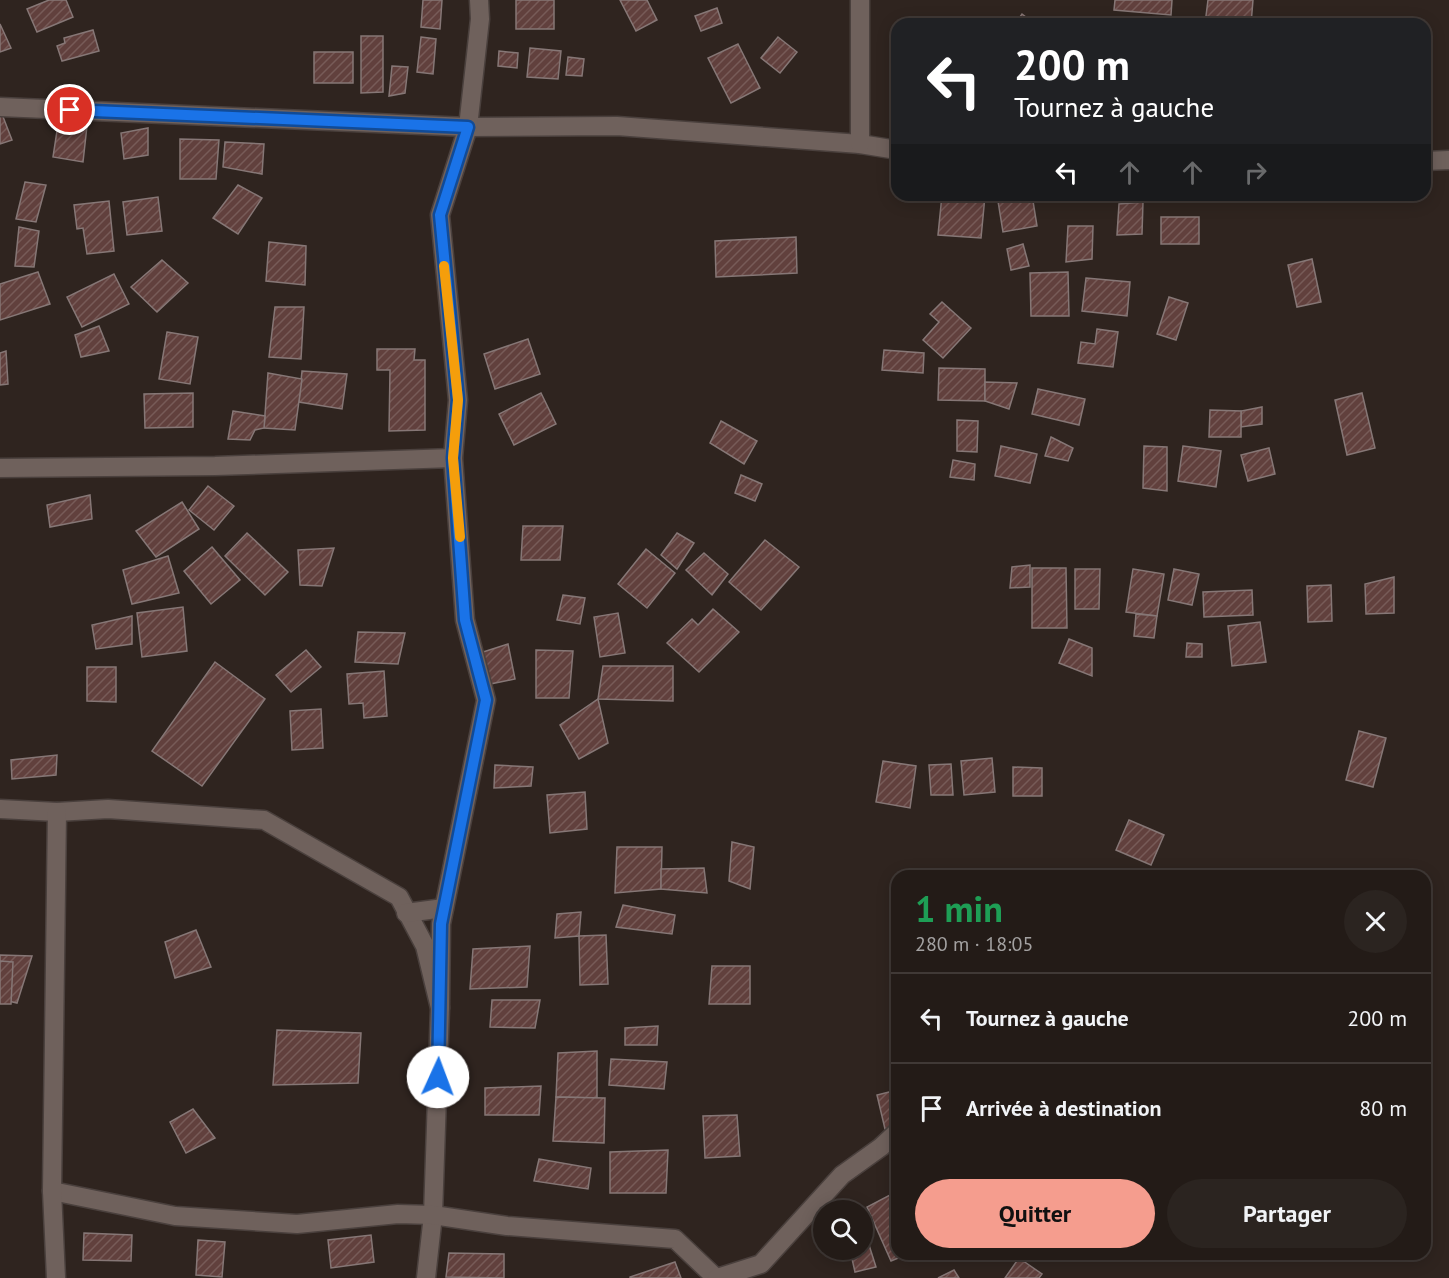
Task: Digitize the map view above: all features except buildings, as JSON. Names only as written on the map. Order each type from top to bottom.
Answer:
[{"type":"street","points":[[426,1278],[433,1215],[441,924],[486,700],[465,620],[453,458],[458,400],[440,215],[468,127],[480,19],[479,0]]},
{"type":"street","points":[[860,0],[860,144]]},
{"type":"street","points":[[0,107],[468,127],[617,126],[860,144],[891,149]]},
{"type":"street","points":[[1431,161],[1449,160]]},
{"type":"street","points":[[0,468],[215,466],[453,458]]},
{"type":"street","points":[[0,809],[57,812],[108,809],[264,819],[399,897],[425,946],[440,1008]]},
{"type":"street","points":[[56,1278],[52,1191],[57,812]]},
{"type":"street","points":[[406,913],[444,908]]},
{"type":"street","points":[[52,1191],[175,1216],[297,1224],[398,1214],[433,1215],[507,1226],[675,1239],[716,1278],[761,1264],[842,1175],[891,1138]]},
{"type":"slow traffic","points":[[444,266],[458,400],[453,458],[460,537]]},
{"type":"route","points":[[70,110],[468,127],[440,215],[458,400],[453,458],[465,620],[486,700],[441,924],[438,1077]]}]
